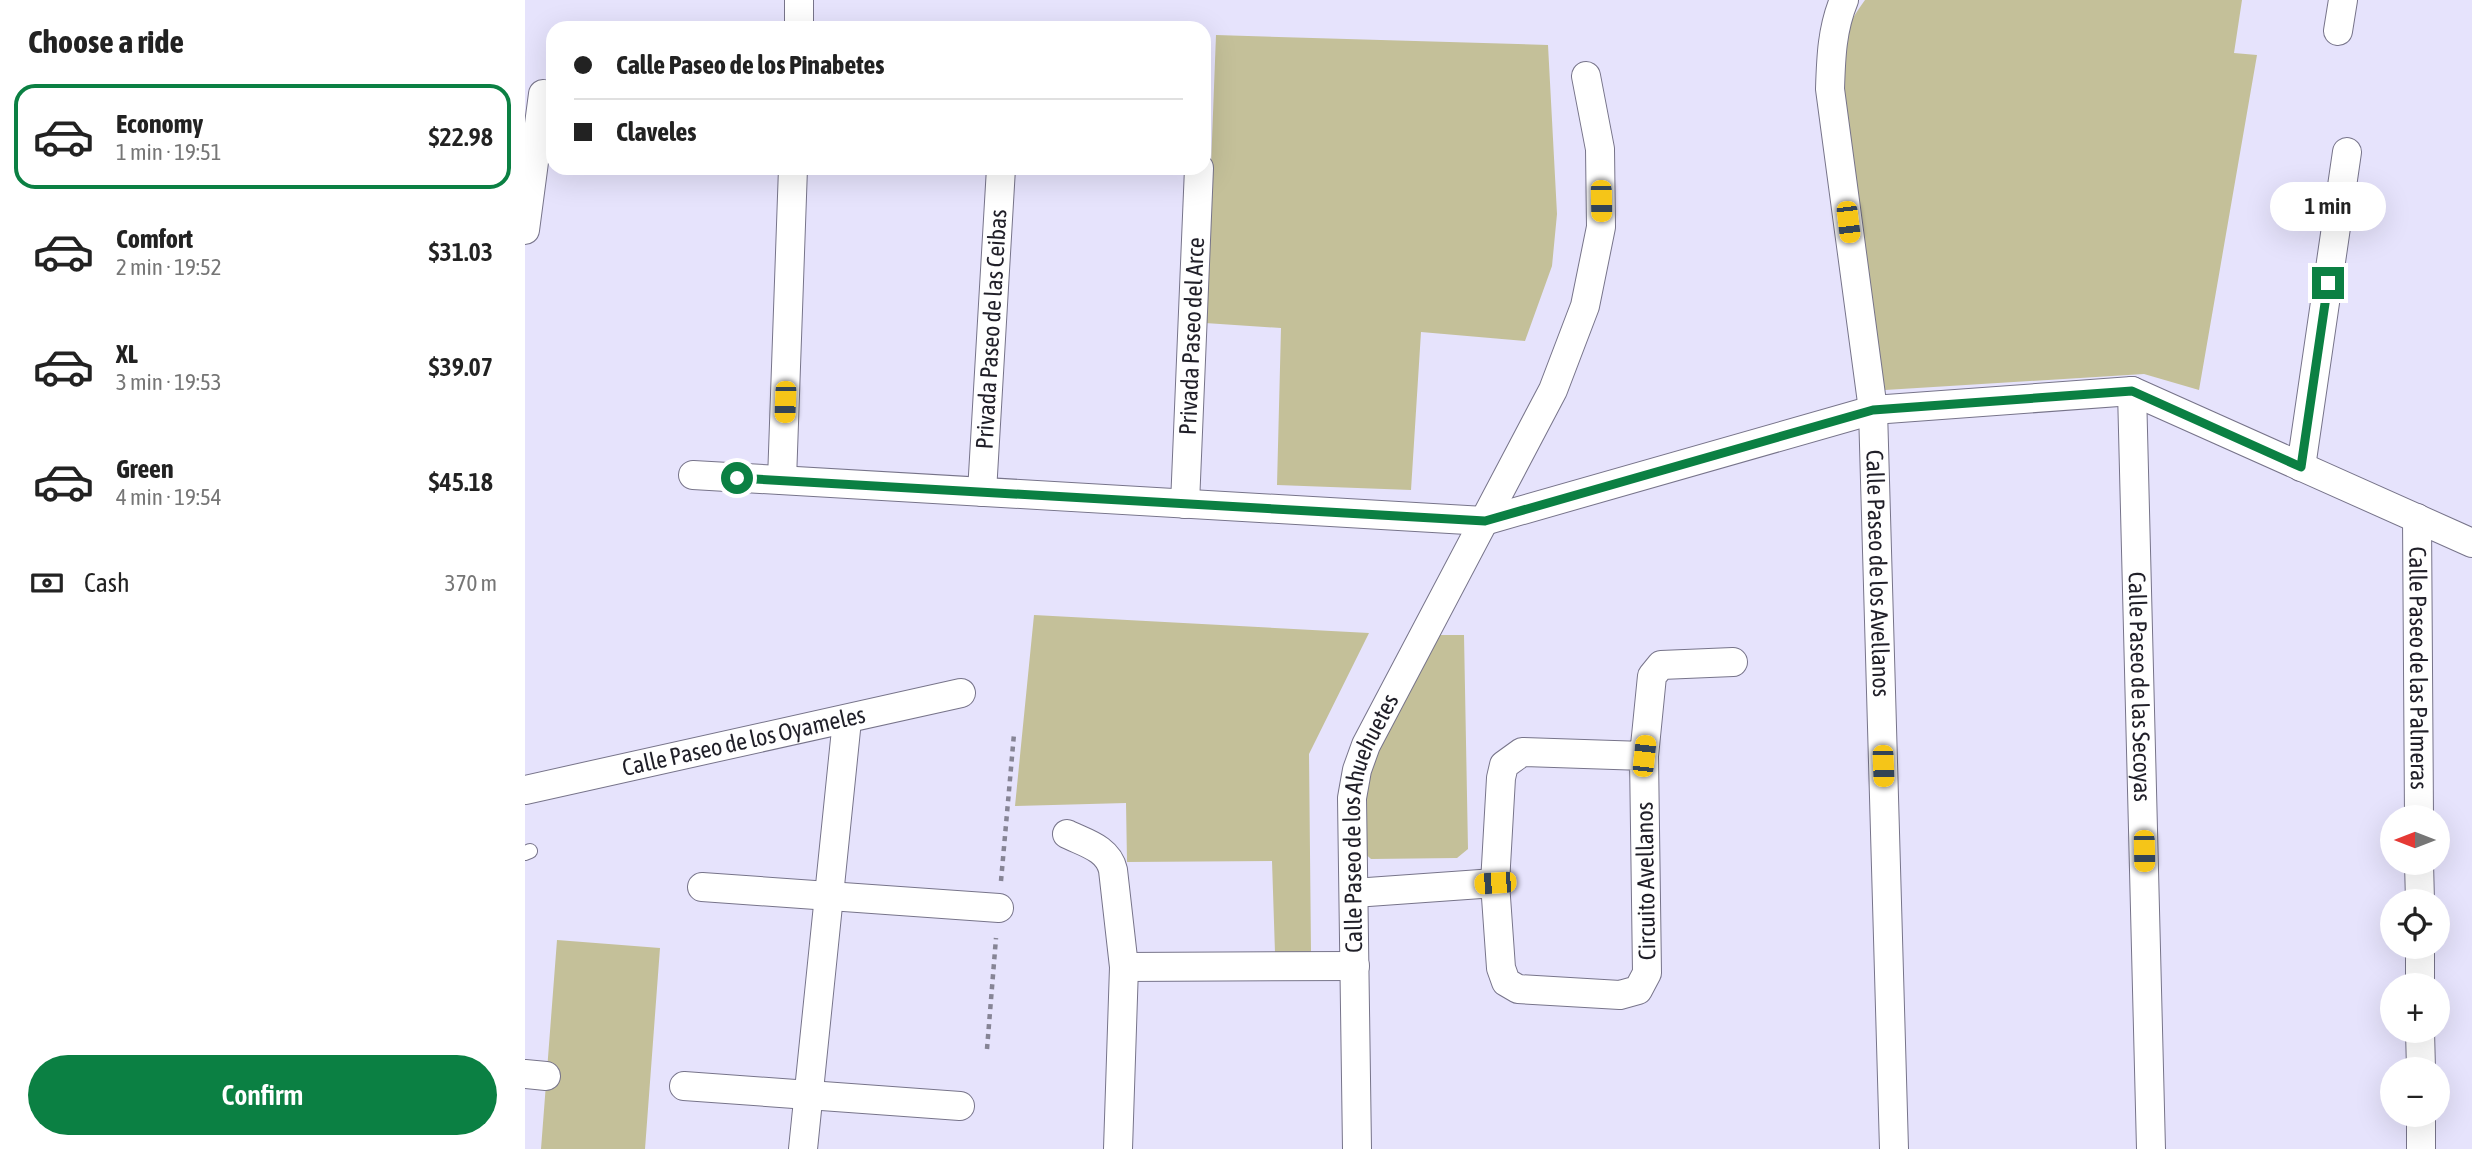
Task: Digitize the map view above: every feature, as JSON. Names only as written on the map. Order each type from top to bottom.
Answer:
[{"type":"street","points":[[799,0],[799,21]]},
{"type":"street","name":"Calle Paseo de los Avellanos","points":[[1844,0],[1835,22],[1831,89],[1873,410],[1894,1149]]},
{"type":"street","points":[[2338,31],[2343,0]]},
{"type":"street","name":"Calle Paseo de los Ahuehuetes","points":[[1357,1149],[1352,798],[1357,770],[1367,745],[1553,390],[1585,306],[1601,227],[1600,149],[1586,76]]},
{"type":"street","points":[[525,230],[540,93]]},
{"type":"street","points":[[2301,467],[2347,152]]},
{"type":"street","points":[[782,480],[793,175]]},
{"type":"street","name":"Privada Paseo de las Ceibas","points":[[982,492],[1001,175]]},
{"type":"street","name":"Privada Paseo del Arce","points":[[1185,503],[1199,175]]},
{"type":"street","points":[[693,475],[1485,521],[1873,410],[2132,391],[2472,543]]},
{"type":"street","name":"Calle Paseo de las Secoyas","points":[[2132,391],[2151,1149]]},
{"type":"street","name":"Calle Paseo de las Palmeras","points":[[2417,518],[2419,805]]},
{"type":"street","points":[[1644,756],[1652,676],[1656,670],[1661,666],[1733,662]]},
{"type":"street","name":"Calle Paseo de los Oyameles","points":[[525,790],[961,693]]},
{"type":"street","points":[[803,1149],[847,720]]},
{"type":"street","name":"Circuito Avellanos","points":[[1521,752],[1644,756],[1647,973],[1638,990],[1620,995],[1512,987],[1506,982],[1501,968],[1495,883],[1504,765],[1521,752]]},
{"type":"street","points":[[1067,834],[1102,851],[1111,863],[1123,967],[1118,1149]]},
{"type":"street","points":[[1354,892],[1495,883]]},
{"type":"street","points":[[702,887],[999,908]]},
{"type":"street","points":[[1123,967],[1355,966]]},
{"type":"street","points":[[684,1086],[960,1106]]},
{"type":"street","points":[[2421,1127],[2421,1149]]},
{"type":"shaded area","points":[[1865,0],[2242,0],[2234,53],[2257,55],[2199,390],[2144,374],[1885,390],[1839,81],[1844,38]]},
{"type":"shaded area","points":[[1216,35],[1548,45],[1557,214],[1552,266],[1525,341],[1421,332],[1411,490],[1277,485],[1281,328],[1205,323]]},
{"type":"shaded area","points":[[1034,615],[1369,633],[1309,754],[1311,952],[1275,953],[1272,861],[1127,862],[1126,803],[1015,806]]},
{"type":"shaded area","points":[[1438,635],[1464,635],[1468,849],[1457,858],[1371,859],[1362,851],[1365,773]]},
{"type":"shaded area","points":[[557,940],[660,948],[645,1149],[541,1149]]},
{"type":"route","points":[[737,478],[1485,521],[1873,410],[2132,391],[2301,467],[2328,283]]}]
